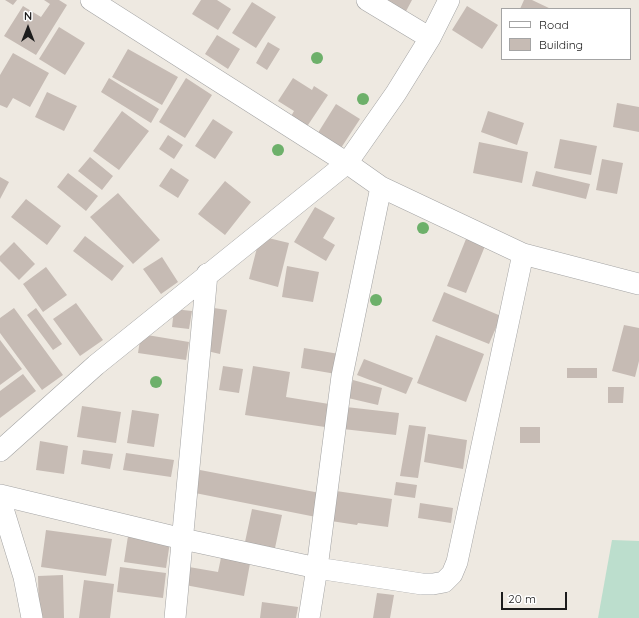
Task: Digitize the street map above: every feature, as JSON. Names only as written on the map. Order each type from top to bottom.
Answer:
[{"type":"street","points":[[91,0],[347,163],[381,187],[523,254],[639,284]]},
{"type":"street","points":[[367,0],[430,38]]},
{"type":"street","points":[[0,451],[96,365],[207,274],[347,163],[396,93],[430,38],[449,0]]},
{"type":"street","points":[[309,618],[342,376],[381,187]]},
{"type":"street","points":[[0,495],[183,539],[317,568],[422,584],[444,582],[452,574],[457,562],[523,254]]},
{"type":"street","points":[[175,618],[207,274]]},
{"type":"street","points":[[0,499],[24,577],[32,618]]},
{"type":"green space","points":[[612,540],[639,541],[639,618],[598,618]]},
{"type":"building","points":[[5,0],[17,0],[13,5]]},
{"type":"building","points":[[44,0],[59,0],[67,5],[36,55],[4,36],[23,6],[41,17],[50,4]]},
{"type":"building","points":[[201,0],[217,0],[231,9],[218,30],[192,14]]},
{"type":"building","points":[[385,0],[412,0],[404,15]]},
{"type":"building","points":[[524,0],[532,0],[549,8],[520,8]]},
{"type":"building","points":[[252,2],[276,17],[256,48],[232,33]]},
{"type":"building","points":[[467,6],[498,25],[482,49],[452,30]]},
{"type":"building","points":[[59,27],[85,43],[65,75],[39,59]]},
{"type":"building","points":[[217,35],[240,49],[228,69],[205,54]]},
{"type":"building","points":[[268,42],[280,49],[267,70],[256,63]]},
{"type":"building","points":[[128,49],[178,77],[162,105],[112,77]]},
{"type":"building","points":[[13,53],[49,73],[30,107],[13,98],[7,108],[0,105],[0,75]]},
{"type":"building","points":[[109,78],[159,109],[151,123],[101,92]]},
{"type":"building","points":[[186,78],[212,95],[185,138],[159,122]]},
{"type":"building","points":[[293,78],[312,90],[314,86],[328,95],[306,128],[290,118],[294,111],[278,101]]},
{"type":"building","points":[[47,92],[77,106],[64,131],[35,117]]},
{"type":"building","points":[[617,103],[639,107],[639,132],[613,127]]},
{"type":"building","points":[[336,104],[360,119],[339,151],[316,136]]},
{"type":"building","points":[[122,111],[149,131],[119,170],[93,151]]},
{"type":"building","points":[[488,111],[524,123],[517,145],[481,132]]},
{"type":"building","points":[[213,119],[233,132],[215,159],[195,146]]},
{"type":"building","points":[[168,135],[183,145],[174,159],[159,149]]},
{"type":"building","points":[[560,139],[597,146],[591,175],[554,168]]},
{"type":"building","points":[[479,142],[528,152],[522,183],[473,173]]},
{"type":"building","points":[[90,157],[113,176],[102,190],[78,171]]},
{"type":"building","points":[[602,159],[623,163],[617,194],[596,190]]},
{"type":"building","points":[[171,168],[189,180],[178,198],[159,186]]},
{"type":"building","points":[[536,171],[590,184],[586,199],[532,186]]},
{"type":"building","points":[[68,173],[98,196],[86,211],[57,187]]},
{"type":"building","points":[[0,177],[9,182],[0,199]]},
{"type":"building","points":[[225,181],[251,202],[225,235],[198,214]]},
{"type":"building","points":[[118,193],[160,240],[133,264],[90,217]]},
{"type":"building","points":[[26,199],[61,226],[47,245],[11,217]]},
{"type":"building","points":[[315,207],[335,218],[323,238],[335,245],[326,261],[294,242]]},
{"type":"building","points":[[85,236],[124,266],[112,281],[73,251]]},
{"type":"building","points":[[260,236],[289,243],[278,287],[249,279]]},
{"type":"building","points":[[466,239],[485,246],[466,293],[447,286]]},
{"type":"building","points":[[14,242],[35,264],[19,280],[0,261],[0,256]]},
{"type":"building","points":[[162,257],[178,282],[161,294],[143,269]]},
{"type":"building","points":[[287,266],[319,272],[313,302],[282,297]]},
{"type":"building","points":[[46,267],[67,295],[43,312],[23,284]]},
{"type":"building","points":[[444,292],[501,316],[489,344],[432,321]]},
{"type":"building","points":[[76,303],[103,340],[80,356],[53,319]]},
{"type":"building","points":[[14,308],[63,375],[42,390],[0,333],[0,318]]},
{"type":"building","points":[[36,308],[62,344],[53,350],[27,315]]},
{"type":"building","points":[[214,308],[227,310],[220,354],[207,351]]},
{"type":"building","points":[[174,309],[192,311],[189,329],[172,327]]},
{"type":"building","points":[[624,325],[639,328],[639,361],[635,377],[612,371]]},
{"type":"building","points":[[141,334],[189,342],[186,360],[138,353]]},
{"type":"building","points":[[436,335],[484,354],[466,402],[417,383]]},
{"type":"building","points":[[0,340],[22,369],[0,385]]},
{"type":"building","points":[[304,348],[339,354],[336,374],[301,368]]},
{"type":"building","points":[[364,359],[413,378],[406,394],[357,375]]},
{"type":"building","points":[[223,366],[243,369],[239,393],[219,390]]},
{"type":"building","points":[[253,366],[290,372],[286,397],[329,404],[325,427],[245,415]]},
{"type":"building","points":[[567,368],[597,368],[597,378],[567,378]]},
{"type":"building","points":[[23,374],[36,391],[0,418],[0,391]]},
{"type":"building","points":[[353,380],[382,388],[378,405],[348,398]]},
{"type":"building","points":[[608,387],[624,387],[623,403],[608,403]]},
{"type":"building","points":[[82,406],[121,412],[116,443],[77,437]]},
{"type":"building","points":[[346,407],[399,413],[396,435],[343,429]]},
{"type":"building","points":[[132,410],[159,414],[154,447],[127,443]]},
{"type":"building","points":[[409,425],[426,427],[418,478],[400,476]]},
{"type":"building","points":[[520,427],[540,427],[540,443],[520,443]]},
{"type":"building","points":[[428,434],[467,440],[463,469],[424,462]]},
{"type":"building","points":[[40,441],[68,446],[64,474],[36,470]]},
{"type":"building","points":[[83,450],[113,454],[110,469],[81,464]]},
{"type":"building","points":[[126,453],[174,460],[171,477],[123,470]]},
{"type":"building","points":[[200,470],[320,493],[316,517],[195,493]]},
{"type":"building","points":[[396,482],[417,485],[415,498],[394,495]]},
{"type":"building","points":[[336,491],[392,499],[388,527],[358,523],[357,525],[331,521]]},
{"type":"building","points":[[420,503],[453,508],[451,523],[418,518]]},
{"type":"building","points":[[252,509],[282,515],[275,548],[245,542]]},
{"type":"building","points":[[46,530],[112,539],[106,576],[41,567]]},
{"type":"building","points":[[128,536],[170,542],[166,568],[124,562]]},
{"type":"building","points":[[222,553],[251,558],[244,596],[185,585],[189,567],[218,572]]},
{"type":"building","points":[[120,567],[166,573],[163,598],[117,592]]},
{"type":"building","points":[[63,575],[64,618],[39,618],[38,576]]},
{"type":"building","points":[[84,580],[114,584],[110,618],[79,618]]},
{"type":"building","points":[[377,593],[394,595],[390,618],[373,618]]},
{"type":"building","points":[[262,602],[298,607],[296,618],[260,618]]}]
